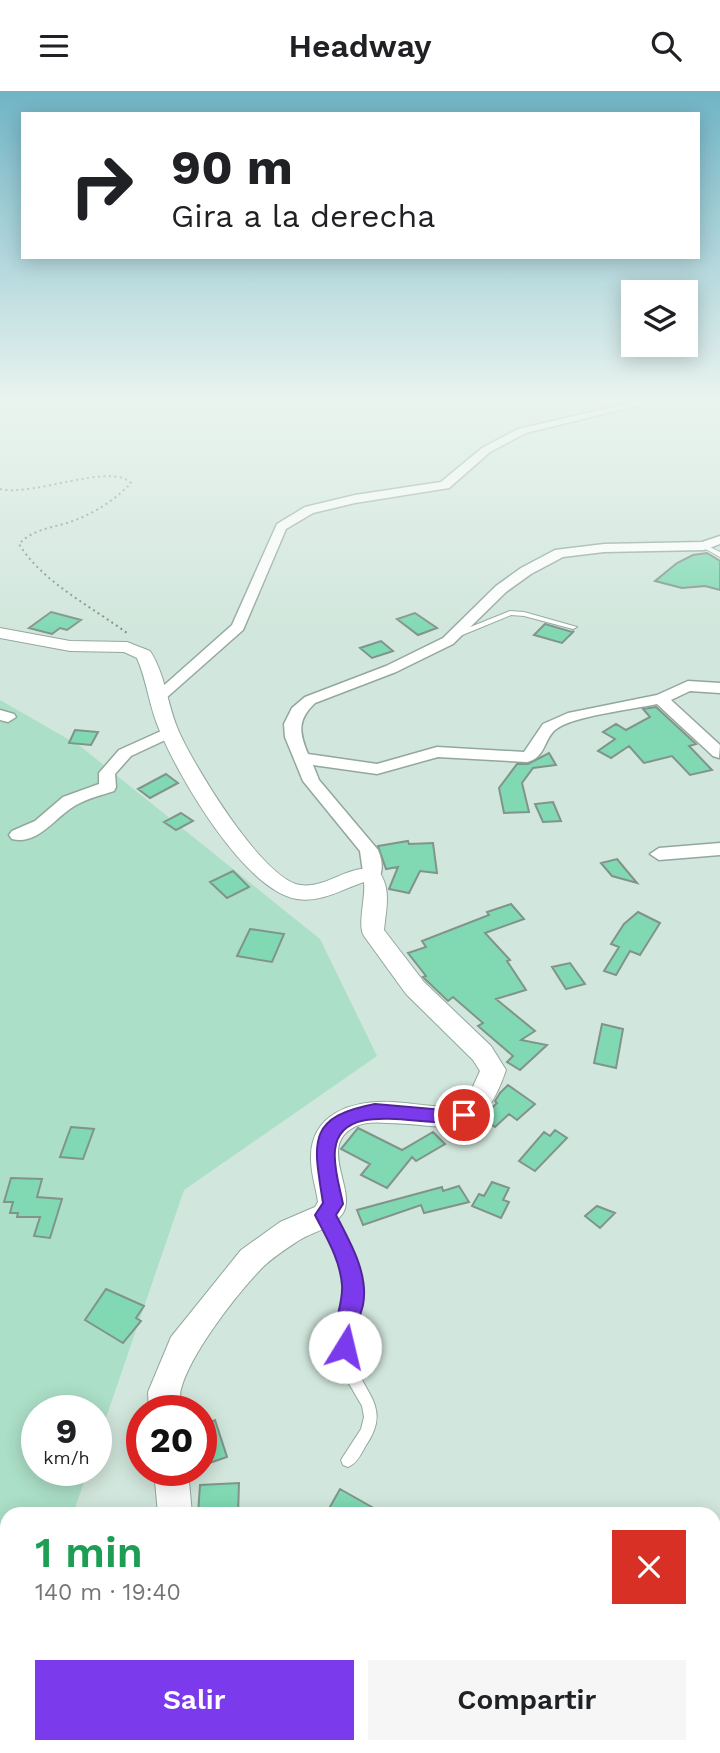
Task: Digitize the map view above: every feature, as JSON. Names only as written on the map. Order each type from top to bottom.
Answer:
[{"type":"street","points":[[160,696],[238,627],[281,527],[290,519],[309,510],[355,499],[445,485],[451,480]]},
{"type":"street","points":[[371,875],[373,861],[369,850],[311,781],[293,737],[292,724],[298,711],[310,700],[391,669],[448,641],[501,589],[526,571],[560,554],[604,548],[704,546],[720,540]]},
{"type":"street","points":[[0,633],[70,646],[137,650],[144,655],[154,675],[170,732],[195,779],[234,838],[287,888],[309,892],[329,888],[356,874],[365,872],[371,875],[375,880],[378,898],[372,931],[415,988],[482,1053],[494,1070],[482,1101],[464,1115],[444,1117],[375,1111],[356,1114],[340,1122],[330,1132],[325,1152],[333,1204],[325,1215],[290,1231],[251,1259],[181,1347],[164,1395]]},
{"type":"street","points":[[302,758],[377,769],[437,752],[527,757],[533,754],[549,727],[573,716],[661,698],[688,686],[720,688]]},
{"type":"street","points":[[661,698],[679,718],[719,753]]},
{"type":"street","points":[[18,835],[41,825],[69,801],[108,787],[107,773],[125,753],[170,732]]},
{"type":"street","points":[[659,854],[720,849]]},
{"type":"street","points":[[172,1486],[174,1507]]},
{"type":"lane","points":[[704,546],[720,555]]},
{"type":"lane","points":[[457,634],[510,613],[524,614],[573,628]]},
{"type":"lane","points":[[325,1215],[344,1249],[352,1283],[353,1304],[346,1326],[345,1347],[349,1371],[367,1403],[371,1418],[366,1433],[348,1460]]},
{"type":"path","points":[[0,489],[23,492],[76,480]]},
{"type":"path","points":[[127,480],[131,484],[102,507],[70,522],[25,537],[19,544],[22,553],[82,603],[138,641],[141,645],[137,650]]},
{"type":"green space","points":[[0,700],[80,746],[320,939],[377,1056],[184,1190],[112,1400],[112,1395],[21,1395],[21,1486],[83,1486],[75,1507],[0,1507]]},
{"type":"building","points":[[707,553],[720,561],[720,590],[705,586],[682,588],[655,581],[677,563],[693,555]]},
{"type":"building","points":[[51,612],[81,620],[67,630],[60,628],[52,634],[29,628]]},
{"type":"building","points":[[415,613],[437,628],[418,635],[397,619]]},
{"type":"building","points":[[545,624],[574,631],[562,643],[534,635]]},
{"type":"building","points":[[381,641],[393,651],[372,658],[360,648]]},
{"type":"building","points":[[656,707],[696,744],[689,746],[712,770],[690,775],[672,756],[644,763],[629,746],[611,758],[598,751],[615,739],[603,732],[616,724],[626,730],[650,717],[643,709]]},
{"type":"building","points":[[75,730],[98,732],[91,745],[69,743]]},
{"type":"building","points":[[549,753],[556,765],[533,768],[522,783],[529,812],[504,813],[499,788],[517,764],[528,764]]},
{"type":"building","points":[[166,774],[178,783],[150,798],[138,789]]},
{"type":"building","points":[[553,802],[561,821],[543,822],[535,804]]},
{"type":"building","points":[[181,813],[193,821],[176,830],[164,822]]},
{"type":"building","points":[[408,841],[409,844],[433,843],[437,873],[420,871],[409,893],[389,889],[398,867],[386,869],[378,846]]},
{"type":"building","points":[[617,859],[637,883],[612,876],[601,863]]},
{"type":"building","points":[[233,871],[249,887],[227,898],[210,882]]},
{"type":"building","points":[[511,904],[524,919],[485,933],[510,960],[507,961],[526,990],[496,999],[535,1031],[521,1040],[547,1045],[520,1070],[507,1062],[513,1056],[478,1026],[483,1023],[453,997],[448,1001],[423,977],[426,976],[408,953],[426,947],[422,941]]},
{"type":"building","points":[[638,912],[660,923],[640,955],[630,951],[616,975],[604,971],[619,947],[611,944],[624,924]]},
{"type":"building","points":[[250,929],[284,934],[272,962],[237,956]]},
{"type":"building","points":[[570,963],[585,984],[566,989],[552,967]]},
{"type":"building","points":[[602,1024],[623,1029],[616,1068],[594,1063]]},
{"type":"building","points":[[508,1085],[535,1104],[517,1120],[509,1114],[495,1127],[481,1118],[497,1103],[495,1101]]},
{"type":"building","points":[[71,1127],[94,1129],[83,1159],[60,1157]]},
{"type":"building","points":[[358,1128],[402,1150],[433,1132],[445,1144],[416,1161],[412,1157],[387,1188],[361,1175],[370,1164],[341,1149]]},
{"type":"building","points":[[555,1130],[567,1138],[535,1171],[519,1161],[544,1132],[550,1136]]},
{"type":"building","points":[[11,1178],[42,1179],[37,1197],[62,1199],[50,1238],[34,1236],[40,1217],[17,1217],[18,1213],[10,1213],[13,1202],[4,1202]]},
{"type":"building","points":[[492,1182],[509,1188],[503,1200],[509,1202],[501,1218],[472,1206],[479,1194],[484,1196]]},
{"type":"building","points":[[459,1186],[469,1202],[424,1213],[421,1205],[363,1225],[357,1210],[442,1187],[443,1191]]},
{"type":"building","points":[[597,1206],[615,1213],[600,1228],[585,1216]]},
{"type":"building","points":[[106,1289],[144,1306],[136,1318],[141,1321],[123,1343],[85,1320]]},
{"type":"building","points":[[217,1426],[227,1457],[217,1460]]},
{"type":"building","points":[[239,1483],[238,1507],[198,1507],[200,1486]]},
{"type":"building","points":[[340,1489],[372,1507],[330,1507]]},
{"type":"route","points":[[345,1347],[346,1326],[353,1304],[352,1283],[344,1249],[325,1215],[333,1204],[325,1152],[330,1132],[340,1122],[356,1114],[375,1111],[444,1117],[464,1115]]}]
